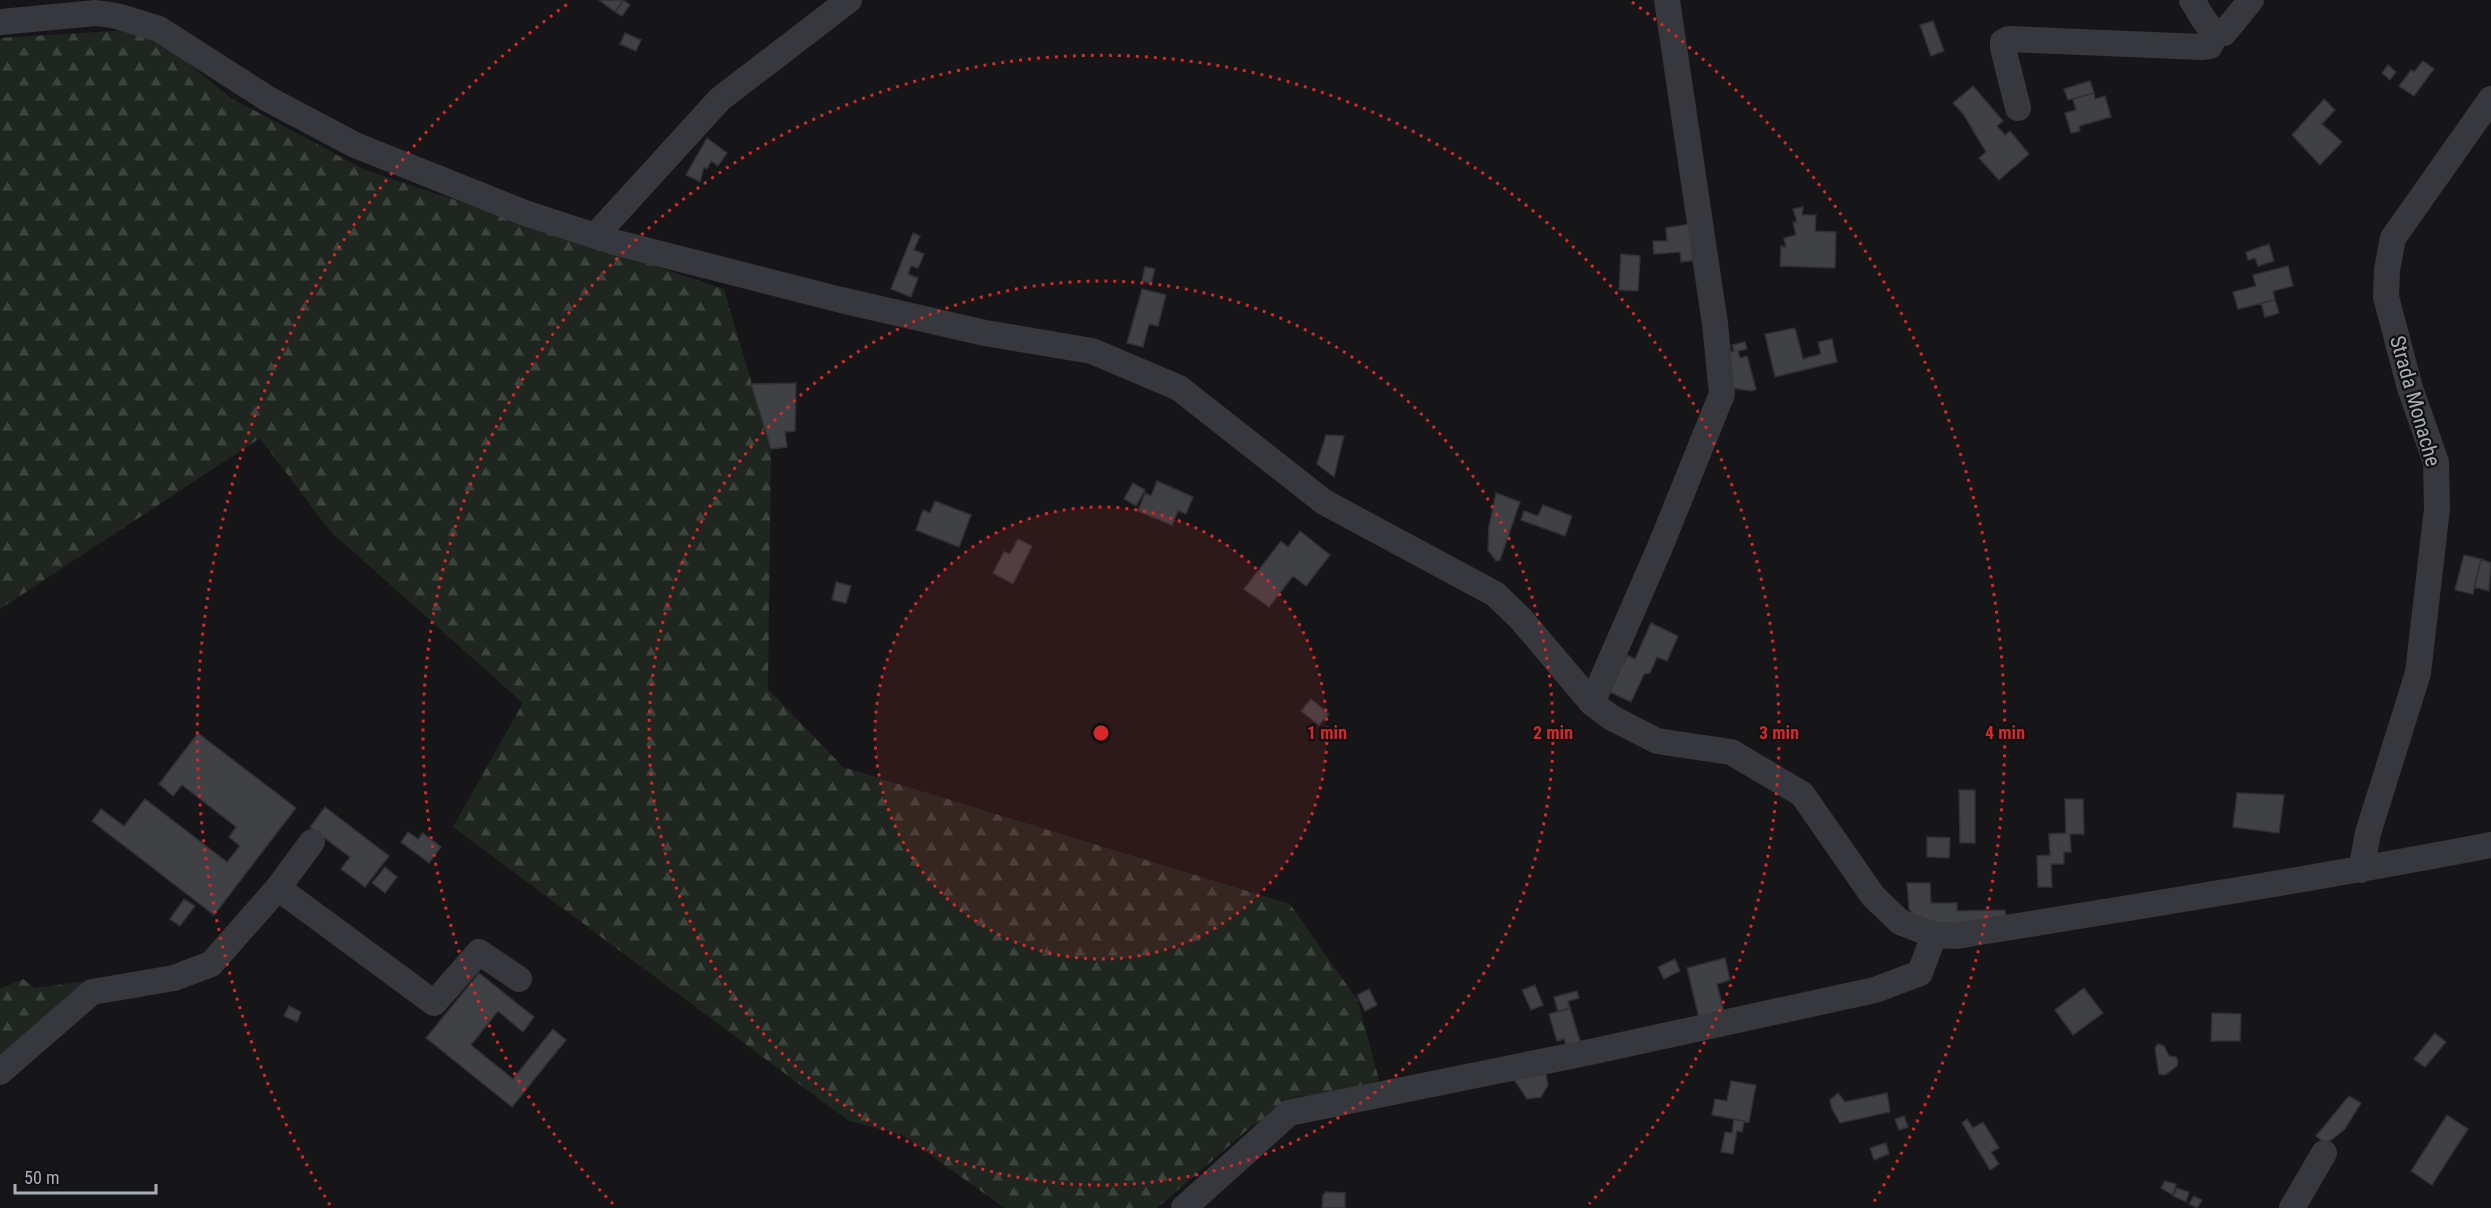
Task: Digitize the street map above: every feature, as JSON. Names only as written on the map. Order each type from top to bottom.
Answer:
[{"type":"street","points":[[595,236],[720,99],[849,0]]},
{"type":"street","points":[[1592,703],[1660,547],[1722,394],[1715,324],[1667,0]]},
{"type":"street","points":[[2192,0],[2208,26],[2216,32],[2224,33],[2251,0]]},
{"type":"street","points":[[0,22],[96,13],[117,16],[159,29],[268,99],[355,145],[525,213],[595,236],[841,300],[985,333],[1092,351],[1179,388],[1324,502],[1495,594],[1520,618],[1592,703],[1612,718],[1657,741],[1731,752],[1802,794],[1873,896],[1900,922],[1934,935],[1956,936],[2361,870],[2491,845]]},
{"type":"street","points":[[2018,108],[2003,48],[2003,42],[2009,39],[2201,47],[2210,46],[2216,32]]},
{"type":"street","name":"Strada Monache","points":[[2361,870],[2368,833],[2418,673],[2437,508],[2436,462],[2410,388],[2386,297],[2386,270],[2392,237],[2491,99]]},
{"type":"street","points":[[0,1072],[92,992],[174,978],[211,964],[278,888],[312,842]]},
{"type":"street","points":[[278,888],[434,1003],[479,951],[519,980]]},
{"type":"street","points":[[1184,1208],[1288,1113],[1590,1052],[1875,990],[1920,973],[1934,935]]},
{"type":"street","points":[[2292,1208],[2324,1153]]},
{"type":"green space","points":[[146,29],[231,98],[365,170],[724,289],[771,449],[768,689],[843,767],[1290,904],[1358,1001],[1379,1080],[1253,1125],[1157,1208],[1005,1208],[902,1135],[849,1121],[453,827],[523,703],[330,531],[260,438],[0,609],[0,38]]},
{"type":"green space","points":[[23,979],[35,988],[102,979],[0,1060],[0,989]]},
{"type":"building","points":[[599,0],[624,0],[615,12]]},
{"type":"building","points":[[623,0],[630,5],[622,16],[615,12]]},
{"type":"building","points":[[1933,21],[1944,51],[1931,56],[1920,25]]},
{"type":"building","points":[[625,33],[641,40],[636,51],[620,44]]},
{"type":"building","points":[[2423,61],[2434,69],[2414,96],[2399,86],[2411,70],[2414,72]]},
{"type":"building","points":[[2388,65],[2396,72],[2390,80],[2382,73]]},
{"type":"building","points":[[2090,81],[2094,93],[2068,100],[2064,89]]},
{"type":"building","points":[[1973,86],[2003,121],[1997,126],[2005,135],[2010,131],[2029,154],[1999,180],[1979,158],[1986,152],[1964,115],[1953,103]]},
{"type":"building","points":[[2094,93],[2095,99],[2105,96],[2111,117],[2079,126],[2080,131],[2071,133],[2065,113],[2076,110],[2073,99]]},
{"type":"building","points":[[2324,99],[2335,110],[2322,124],[2342,142],[2320,165],[2292,135]]},
{"type":"building","points":[[707,138],[727,153],[718,166],[711,161],[707,169],[704,167],[700,182],[686,175]]},
{"type":"building","points":[[1803,207],[1802,215],[1816,215],[1815,231],[1836,232],[1835,268],[1780,266],[1781,246],[1786,247],[1784,238],[1796,235],[1793,222],[1797,222],[1793,209]]},
{"type":"building","points":[[1690,224],[1699,260],[1681,262],[1680,252],[1654,254],[1653,241],[1667,241],[1666,228]]},
{"type":"building","points":[[913,233],[920,236],[914,250],[924,254],[918,268],[911,266],[908,274],[918,278],[911,297],[891,289]]},
{"type":"building","points":[[2269,244],[2274,261],[2258,266],[2255,258],[2248,260],[2246,252]]},
{"type":"building","points":[[1621,254],[1640,256],[1638,291],[1619,290]]},
{"type":"building","points":[[2288,266],[2293,286],[2273,291],[2275,300],[2238,309],[2233,292],[2256,286],[2253,275]]},
{"type":"building","points":[[1145,267],[1155,269],[1151,284],[1142,281]]},
{"type":"building","points":[[1142,289],[1166,295],[1158,326],[1149,324],[1143,347],[1127,343]]},
{"type":"building","points":[[2275,300],[2279,313],[2265,317],[2261,303]]},
{"type":"building","points":[[1795,328],[1803,359],[1821,354],[1818,342],[1832,339],[1837,362],[1775,377],[1765,334]]},
{"type":"building","points":[[1745,342],[1747,349],[1738,351],[1740,358],[1747,356],[1756,389],[1752,391],[1732,388],[1728,352],[1734,351],[1732,345]]},
{"type":"building","points":[[796,383],[795,431],[785,432],[787,447],[771,449],[751,384]]},
{"type":"building","points":[[1326,435],[1344,436],[1334,477],[1317,464]]},
{"type":"building","points":[[1157,481],[1193,497],[1186,514],[1178,511],[1172,525],[1138,511],[1145,493],[1151,496]]},
{"type":"building","points":[[1133,483],[1145,490],[1136,506],[1124,499]]},
{"type":"building","points":[[1496,493],[1520,502],[1500,560],[1496,561],[1488,550],[1489,526]]},
{"type":"building","points":[[935,501],[971,515],[959,547],[916,530],[923,510],[930,513]]},
{"type":"building","points":[[1543,505],[1572,516],[1565,536],[1521,520],[1524,511],[1538,516]]},
{"type":"building","points":[[1300,531],[1330,555],[1306,586],[1293,576],[1269,607],[1244,589],[1281,541],[1288,547]]},
{"type":"building","points":[[1018,539],[1032,546],[1013,584],[993,573],[1004,552],[1010,554]]},
{"type":"building","points":[[2464,555],[2481,559],[2473,594],[2455,590]]},
{"type":"building","points":[[2481,559],[2491,563],[2489,591],[2474,587]]},
{"type":"building","points":[[836,582],[851,586],[846,603],[832,600]]},
{"type":"building","points":[[1651,623],[1678,636],[1667,661],[1657,657],[1650,673],[1644,674],[1631,702],[1610,692],[1627,655],[1635,659]]},
{"type":"building","points":[[1311,699],[1329,714],[1319,725],[1301,711]]},
{"type":"building","points":[[198,733],[296,808],[214,915],[92,821],[101,809],[124,826],[145,799],[227,862],[240,846],[229,837],[236,827],[182,785],[173,796],[159,784]]},
{"type":"building","points":[[1959,790],[1975,790],[1975,843],[1960,843]]},
{"type":"building","points":[[2237,793],[2284,795],[2279,833],[2233,827]]},
{"type":"building","points":[[2065,799],[2083,799],[2084,834],[2070,834],[2071,852],[2064,852],[2064,864],[2051,864],[2052,887],[2038,887],[2037,856],[2050,855],[2049,834],[2066,833]]},
{"type":"building","points":[[325,807],[389,856],[365,887],[341,869],[350,857],[310,827]]},
{"type":"building","points":[[408,832],[418,839],[423,833],[441,847],[429,863],[401,842]]},
{"type":"building","points":[[1927,837],[1950,838],[1949,858],[1927,857]]},
{"type":"building","points":[[385,867],[397,877],[385,893],[372,883]]},
{"type":"building","points":[[1907,883],[1930,883],[1931,903],[1957,903],[1957,911],[2005,910],[2006,927],[1926,922],[1918,919],[1909,909]]},
{"type":"building","points":[[184,899],[195,906],[180,926],[170,919]]},
{"type":"building","points":[[1725,958],[1730,980],[1717,984],[1725,1016],[1700,1022],[1687,968]]},
{"type":"building","points":[[1675,959],[1680,971],[1664,979],[1658,967]]},
{"type":"building","points":[[479,973],[534,1017],[523,1032],[498,1011],[471,1045],[513,1079],[553,1029],[566,1040],[512,1107],[426,1038]]},
{"type":"building","points":[[1535,985],[1543,1005],[1531,1010],[1522,990]]},
{"type":"building","points":[[2084,988],[2103,1013],[2073,1035],[2055,1010]]},
{"type":"building","points":[[1369,989],[1377,1005],[1365,1011],[1357,995]]},
{"type":"building","points":[[1577,991],[1579,998],[1568,1001],[1570,1008],[1558,1012],[1554,997]]},
{"type":"building","points":[[289,1006],[301,1012],[297,1022],[284,1016]]},
{"type":"building","points":[[1570,1008],[1581,1044],[1567,1048],[1564,1039],[1557,1041],[1549,1014]]},
{"type":"building","points":[[2212,1013],[2241,1014],[2240,1041],[2211,1041]]},
{"type":"building","points":[[2435,1033],[2446,1042],[2425,1067],[2414,1059]]},
{"type":"building","points":[[2158,1044],[2164,1046],[2169,1056],[2176,1057],[2178,1061],[2177,1066],[2165,1075],[2159,1074],[2155,1048]]},
{"type":"building","points":[[1545,1069],[1548,1085],[1541,1097],[1527,1099],[1511,1075]]},
{"type":"building","points":[[1731,1081],[1756,1085],[1749,1122],[1712,1115],[1715,1099],[1727,1101]]},
{"type":"building","points":[[1838,1093],[1845,1102],[1887,1093],[1890,1112],[1840,1123],[1830,1100]]},
{"type":"building","points":[[2349,1096],[2361,1103],[2345,1129],[2330,1141],[2322,1141],[2316,1136]]},
{"type":"building","points":[[2447,1115],[2468,1129],[2432,1185],[2411,1171]]},
{"type":"building","points":[[1904,1116],[1908,1127],[1899,1130],[1895,1119]]},
{"type":"building","points":[[1734,1119],[1744,1121],[1742,1132],[1737,1131],[1733,1154],[1721,1152],[1725,1132],[1732,1133]]},
{"type":"building","points":[[1967,1119],[1973,1128],[1983,1122],[1999,1148],[1991,1152],[1999,1164],[1990,1170],[1962,1123]]},
{"type":"building","points":[[1886,1143],[1889,1154],[1874,1160],[1870,1148]]},
{"type":"building","points":[[2165,1181],[2176,1184],[2173,1195],[2161,1188]]},
{"type":"building","points":[[2177,1188],[2189,1192],[2186,1202],[2173,1196]]},
{"type":"building","points":[[1326,1192],[1345,1193],[1345,1208],[1322,1208],[1323,1195]]},
{"type":"building","points":[[2194,1196],[2202,1200],[2197,1208],[2189,1204]]}]
